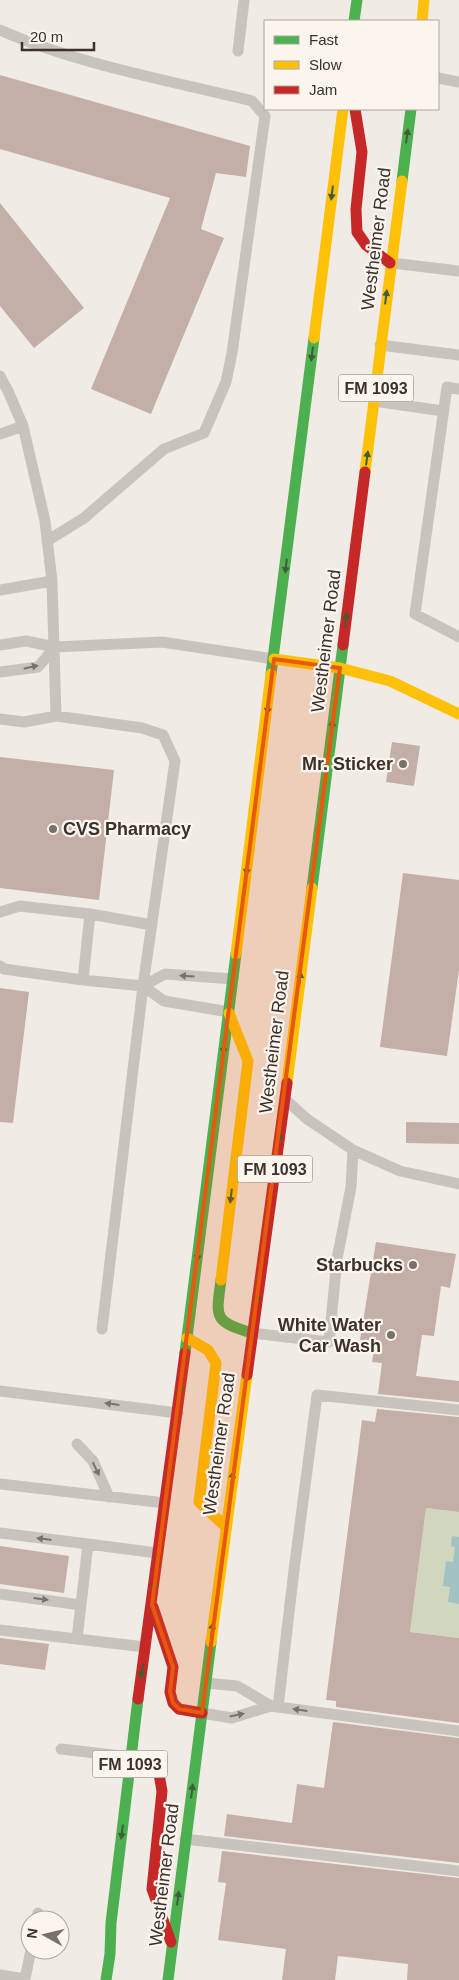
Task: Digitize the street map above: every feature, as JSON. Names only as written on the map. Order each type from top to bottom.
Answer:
[{"type":"main road","points":[[354,20],[357,0]]},
{"type":"main road","points":[[422,20],[424,0]]},
{"type":"main road","name":"FM 1093","points":[[106,1980],[130,1757],[178,1412],[343,110]]},
{"type":"main road","points":[[355,110],[360,128],[363,163],[356,232],[361,241],[390,263]]},
{"type":"main road","name":"Westheimer Road","points":[[168,1980],[205,1683],[285,1099],[411,110]]},
{"type":"main road","points":[[274,659],[340,668],[390,681],[459,714]]},
{"type":"main road","points":[[229,1012],[248,1060],[217,1309],[219,1319],[224,1324],[252,1333]]},
{"type":"main road","points":[[187,1338],[207,1348],[213,1354],[216,1363],[199,1502],[226,1527]]},
{"type":"main road","points":[[152,1606],[173,1668],[170,1692],[173,1703],[179,1709],[202,1713]]},
{"type":"main road","points":[[130,1757],[150,1764],[159,1774],[162,1791],[152,1889],[172,1946]]},
{"type":"lane","points":[[238,51],[244,0]]},
{"type":"lane","points":[[0,30],[31,44],[118,68],[252,101],[265,116],[232,353],[226,382],[204,433],[164,449],[84,518],[47,541]]},
{"type":"lane","points":[[439,78],[459,82]]},
{"type":"lane","points":[[390,263],[459,272]]},
{"type":"lane","points":[[380,345],[459,355]]},
{"type":"lane","points":[[0,376],[22,426],[45,521],[52,581],[56,716]]},
{"type":"lane","points":[[459,389],[447,387],[415,614],[459,637]]},
{"type":"lane","points":[[374,400],[443,411]]},
{"type":"lane","points":[[0,434],[22,426]]},
{"type":"lane","points":[[0,590],[52,581]]},
{"type":"lane","points":[[0,645],[26,641],[55,647],[162,642],[274,659]]},
{"type":"lane","points":[[0,672],[38,667],[55,647]]},
{"type":"lane","points":[[0,719],[24,722],[56,716],[142,728],[163,735],[175,761],[143,986],[102,1329]]},
{"type":"lane","points":[[0,912],[20,906],[90,914],[152,925]]},
{"type":"lane","points":[[83,980],[90,914]]},
{"type":"lane","points":[[0,966],[4,969],[143,986],[164,1001],[229,1012]]},
{"type":"lane","points":[[143,986],[165,974],[233,979]]},
{"type":"lane","points":[[285,1099],[306,1119],[352,1150],[400,1171],[459,1184]]},
{"type":"lane","points":[[252,1333],[329,1342],[337,1259],[351,1187],[352,1150]]},
{"type":"lane","points":[[0,1390],[178,1412]]},
{"type":"lane","points":[[275,1706],[317,1395],[459,1410]]},
{"type":"lane","points":[[78,1444],[93,1461],[109,1497]]},
{"type":"lane","points":[[0,1484],[166,1503]]},
{"type":"lane","points":[[0,1533],[159,1553]]},
{"type":"lane","points":[[76,1639],[88,1544]]},
{"type":"lane","points":[[0,1594],[81,1605]]},
{"type":"lane","points":[[0,1630],[145,1647]]},
{"type":"lane","points":[[205,1683],[237,1686],[275,1706],[459,1731]]},
{"type":"lane","points":[[202,1713],[232,1718],[275,1706]]},
{"type":"lane","points":[[61,1749],[130,1757]]},
{"type":"lane","points":[[186,1839],[459,1871]]},
{"type":"lane","points":[[0,1975],[26,1979],[29,1960]]},
{"type":"highlighted area","points":[[274,659],[340,668],[202,1713],[179,1709],[173,1703],[170,1692],[173,1667],[152,1605]]},
{"type":"green space","points":[[426,1508],[459,1512],[459,1638],[410,1632]]},
{"type":"water","points":[[452,1536],[459,1537],[459,1604],[448,1602],[450,1587],[443,1586],[446,1561],[453,1562],[455,1547],[451,1546]]},
{"type":"building","points":[[0,75],[250,146],[246,177],[216,173],[201,229],[224,238],[151,414],[91,389],[170,198],[0,149]]},
{"type":"building","points":[[0,203],[84,308],[34,348],[0,306]]},
{"type":"building","name":"Mr. Sticker","points":[[392,742],[420,746],[414,786],[386,782]]},
{"type":"building","name":"CVS Pharmacy","points":[[0,757],[114,770],[99,900],[0,888]]},
{"type":"building","points":[[403,873],[459,880],[459,970],[447,1056],[380,1047]]},
{"type":"building","points":[[0,988],[29,992],[13,1123],[0,1122]]},
{"type":"building","points":[[406,1122],[459,1123],[459,1144],[406,1143]]},
{"type":"building","points":[[376,1242],[456,1254],[450,1288],[441,1286],[434,1336],[422,1335],[416,1376],[459,1381],[459,1402],[378,1394],[382,1363],[372,1362],[375,1342],[360,1340]]},
{"type":"building","points":[[377,1409],[459,1417],[459,1512],[426,1508],[410,1632],[459,1638],[459,1723],[336,1707],[336,1701],[326,1700],[362,1420],[375,1422]]},
{"type":"building","points":[[0,1546],[69,1556],[64,1593],[0,1584]]},
{"type":"building","points":[[0,1638],[49,1644],[45,1670],[0,1664]]},
{"type":"building","points":[[333,1722],[459,1738],[459,1863],[224,1836],[227,1814],[292,1823],[297,1784],[324,1788]]},
{"type":"building","points":[[222,1851],[459,1878],[459,1980],[407,1980],[408,1964],[338,1956],[335,1980],[282,1980],[286,1949],[218,1940],[226,1883],[218,1882]]},
{"type":"traffic: fast","points":[[354,20],[357,0]]},
{"type":"traffic: fast","points":[[402,181],[411,110]]},
{"type":"traffic: fast","points":[[271,674],[314,338]]},
{"type":"traffic: fast","points":[[312,888],[343,645]]},
{"type":"traffic: fast","points":[[185,1353],[236,954]]},
{"type":"traffic: fast","points":[[221,1280],[218,1303],[220,1316],[230,1325],[252,1333]]},
{"type":"traffic: fast","points":[[168,1980],[211,1642]]},
{"type":"traffic: fast","points":[[106,1980],[138,1699]]},
{"type":"traffic: slow","points":[[422,20],[424,0]]},
{"type":"traffic: slow","points":[[314,338],[343,110]]},
{"type":"traffic: slow","points":[[365,472],[402,181]]},
{"type":"traffic: slow","points":[[274,659],[340,668],[390,681],[459,714]]},
{"type":"traffic: slow","points":[[236,954],[271,674]]},
{"type":"traffic: slow","points":[[287,1083],[312,888]]},
{"type":"traffic: slow","points":[[221,1280],[248,1061],[229,1013]]},
{"type":"traffic: slow","points":[[187,1338],[208,1350],[216,1363],[199,1502],[226,1527]]},
{"type":"traffic: slow","points":[[211,1642],[247,1375]]},
{"type":"traffic: jam","points":[[355,110],[362,152],[356,209],[357,232],[366,245],[390,263]]},
{"type":"traffic: jam","points":[[343,645],[365,472]]},
{"type":"traffic: jam","points":[[247,1375],[287,1083]]},
{"type":"traffic: jam","points":[[138,1699],[185,1353]]},
{"type":"traffic: jam","points":[[153,1607],[173,1667],[170,1692],[173,1703],[179,1709],[202,1713]]},
{"type":"traffic: jam","points":[[130,1757],[150,1764],[159,1774],[162,1791],[152,1889],[171,1942]]},
{"type":"place","name":"Mr. Sticker","points":[[403,764]]},
{"type":"place","name":"CVS Pharmacy","points":[[53,829]]},
{"type":"place","name":"Starbucks","points":[[413,1265]]},
{"type":"place","name":"White Water Car Wash","points":[[391,1335]]}]
